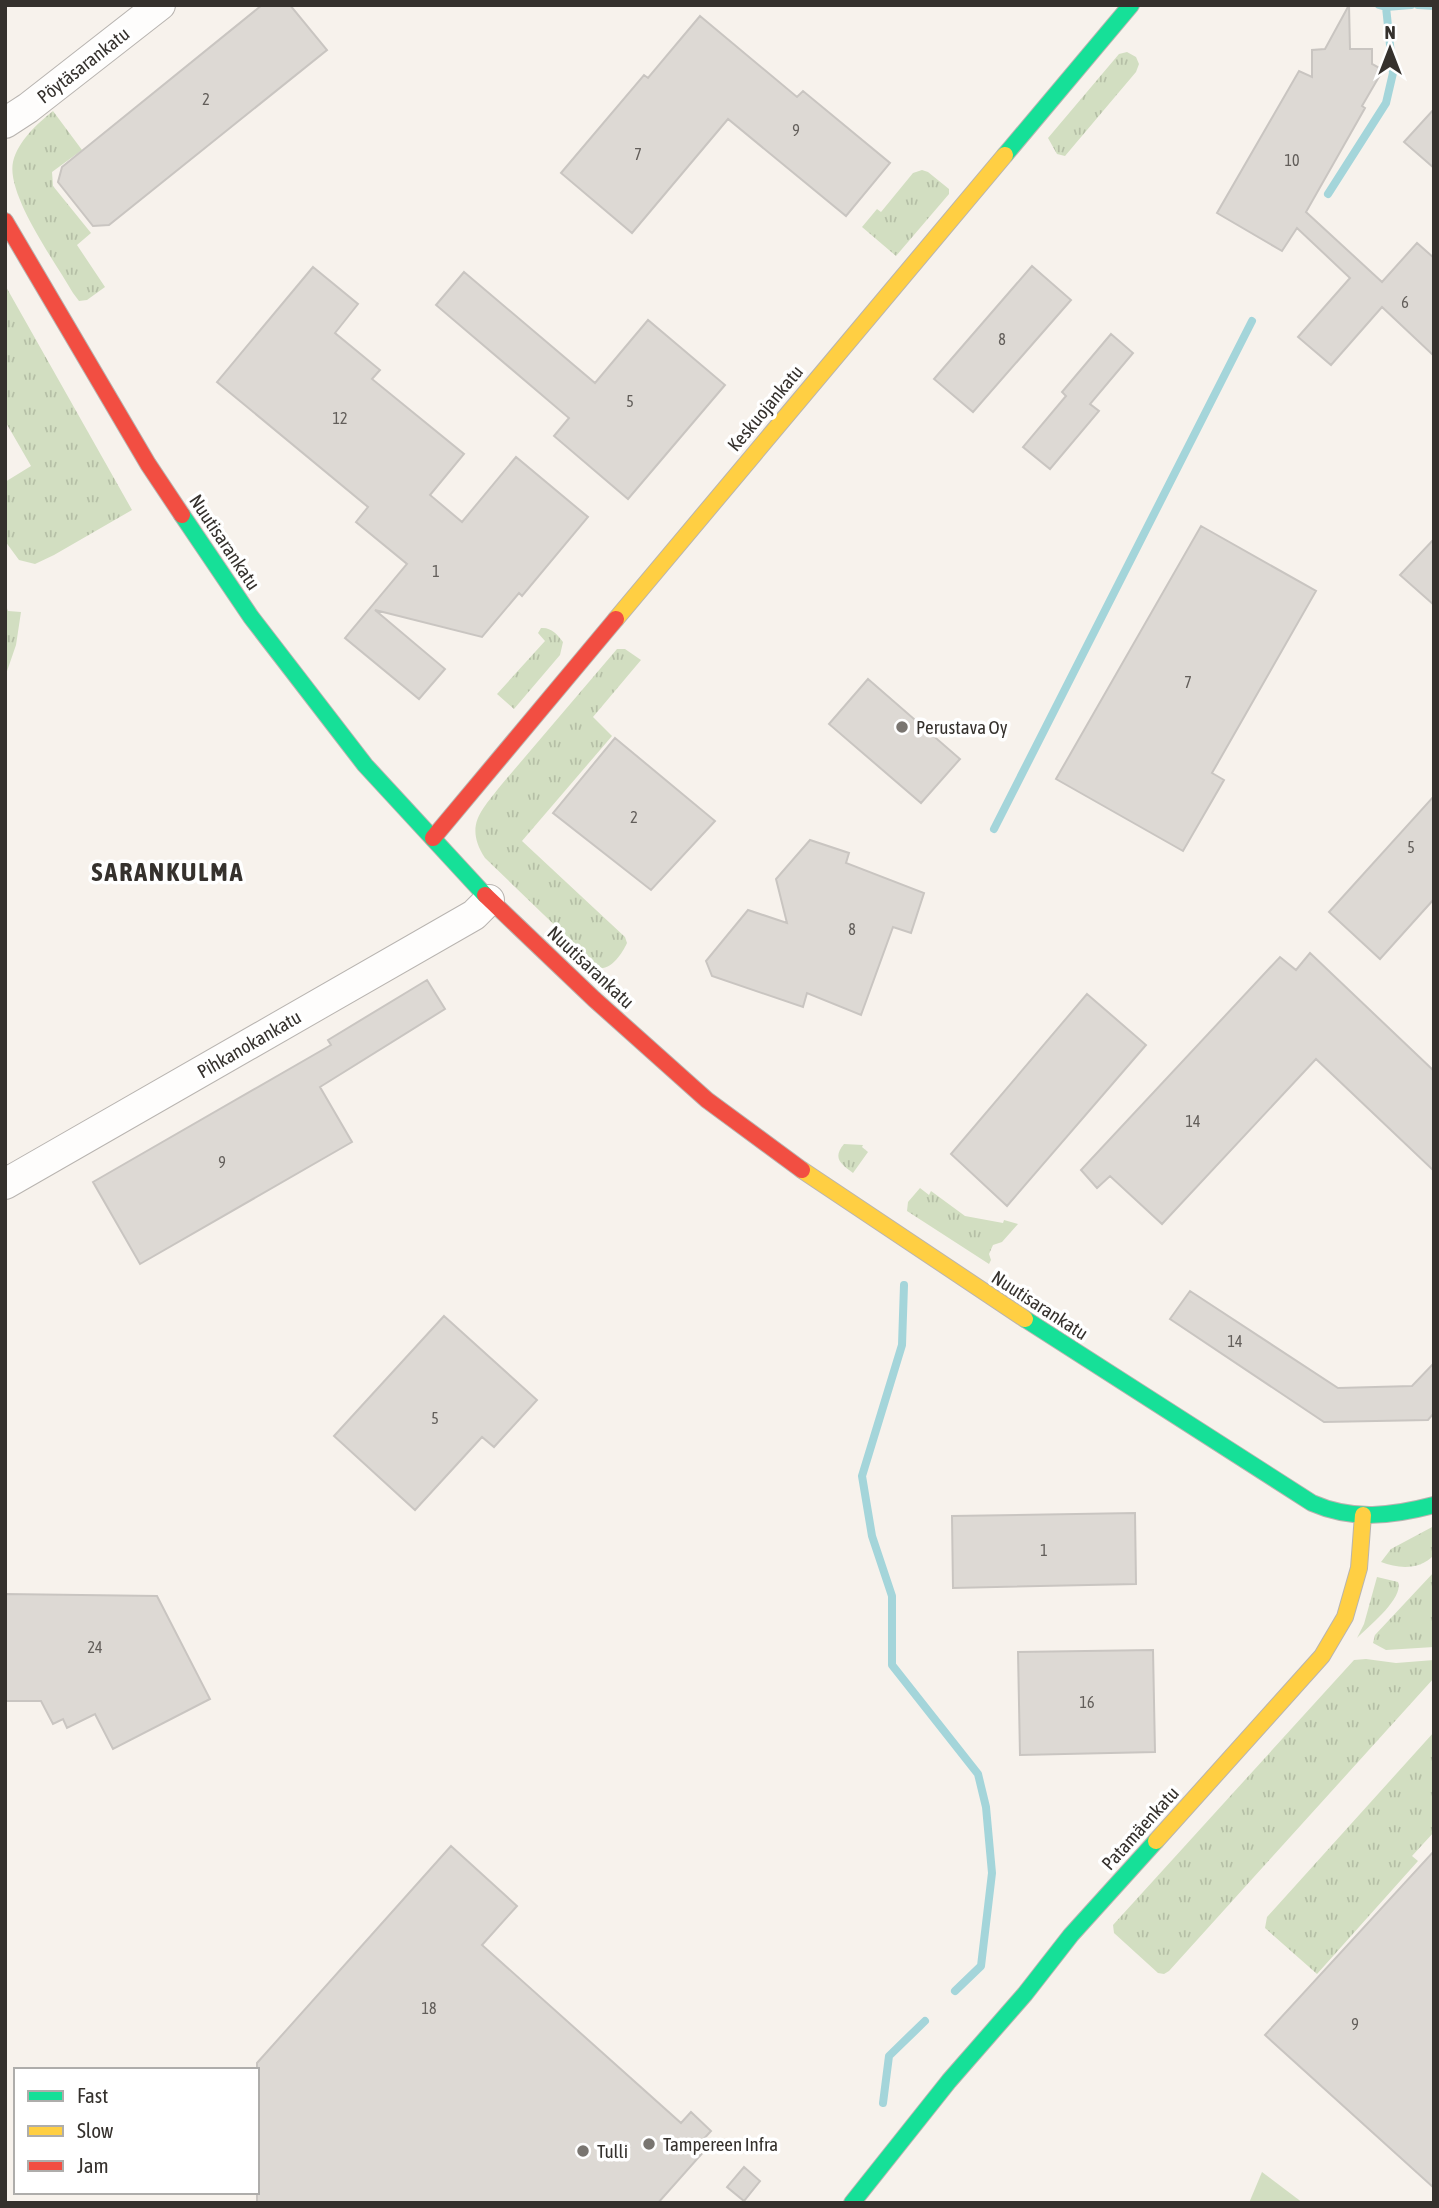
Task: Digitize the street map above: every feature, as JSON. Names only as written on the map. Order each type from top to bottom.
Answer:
[{"type":"main road","name":"Keskuojankatu","points":[[433,838],[1131,5]]},
{"type":"main road","name":"Nuutisarankatu","points":[[5,221],[148,464],[251,617],[365,765],[489,900],[707,1100],[796,1166],[1050,1336],[1312,1503],[1331,1513],[1363,1516]]},
{"type":"main road","points":[[1363,1516],[1395,1514],[1434,1506]]},
{"type":"main road","name":"Patamäenkatu","points":[[852,2203],[1071,1935],[1322,1656],[1345,1617],[1359,1568],[1363,1516]]},
{"type":"street","name":"Pöytäsarankatu","points":[[5,123],[160,5]]},
{"type":"street","name":"Pihkanokankatu","points":[[5,1184],[474,915],[489,900]]},
{"type":"green space","points":[[1127,52],[1136,57],[1139,64],[1136,72],[1065,156],[1057,154],[1048,138],[1119,54]]},
{"type":"green space","points":[[53,111],[82,150],[52,172],[53,186],[91,233],[77,245],[105,287],[87,300],[79,301],[73,293],[34,229],[24,210],[13,176],[13,162],[19,147],[35,127]]},
{"type":"green space","points":[[922,170],[949,189],[949,194],[896,256],[862,227],[877,209],[881,212],[913,173]]},
{"type":"green space","points":[[5,285],[132,510],[35,564],[19,560],[5,541],[5,482],[31,466],[5,421]]},
{"type":"green space","points":[[5,603],[8,611],[21,612],[16,645],[5,677]]},
{"type":"green space","points":[[541,628],[551,630],[563,642],[560,655],[514,709],[497,694],[545,641],[538,633]]},
{"type":"green space","points":[[617,649],[625,649],[641,660],[593,717],[612,736],[522,841],[625,937],[627,943],[619,956],[612,964],[599,968],[485,858],[476,836],[476,827],[482,811],[494,794]]},
{"type":"green space","points":[[844,1144],[863,1145],[868,1152],[853,1173],[838,1157]]},
{"type":"green space","points":[[920,1188],[929,1195],[931,1191],[965,1216],[1018,1224],[1002,1242],[993,1245],[989,1264],[907,1211],[908,1202]]},
{"type":"green space","points":[[1434,1526],[1434,1555],[1428,1560],[1409,1567],[1381,1562],[1391,1549]]},
{"type":"green space","points":[[1434,1572],[1434,1647],[1386,1650],[1373,1643],[1375,1635]]},
{"type":"green space","points":[[1377,1577],[1398,1582],[1396,1596],[1357,1638],[1364,1624]]},
{"type":"green space","points":[[1354,1660],[1396,1663],[1434,1660],[1434,1678],[1169,1971],[1158,1973],[1114,1933],[1113,1925]]},
{"type":"green space","points":[[1434,1732],[1434,1832],[1412,1856],[1418,1861],[1317,1974],[1265,1928],[1267,1917]]},
{"type":"green space","points":[[1262,2172],[1303,2203],[1249,2203]]},
{"type":"building","points":[[262,5],[290,5],[327,50],[109,225],[93,226],[58,182],[62,167]]},
{"type":"building","points":[[1349,5],[1350,49],[1372,49],[1372,64],[1383,70],[1362,106],[1365,108],[1306,212],[1382,282],[1417,243],[1434,258],[1434,356],[1382,307],[1331,365],[1298,337],[1350,278],[1297,228],[1282,251],[1217,213],[1299,71],[1312,77],[1312,50],[1325,49]]},
{"type":"building","points":[[700,16],[797,97],[803,91],[890,163],[846,216],[728,119],[632,233],[561,173],[644,75],[648,78]]},
{"type":"building","points":[[1434,109],[1434,168],[1404,142]]},
{"type":"building","points":[[1032,266],[1071,300],[973,412],[934,379]]},
{"type":"building","points":[[313,267],[358,304],[335,333],[380,370],[372,379],[464,454],[430,495],[462,522],[516,457],[588,517],[522,596],[519,593],[482,637],[375,610],[445,669],[419,699],[345,638],[407,564],[356,522],[368,507],[217,382]]},
{"type":"building","points":[[464,272],[595,383],[648,320],[725,385],[628,499],[554,436],[569,418],[436,305]]},
{"type":"building","points":[[1111,334],[1133,353],[1090,404],[1099,411],[1050,469],[1023,447],[1066,396],[1062,392]]},
{"type":"building","points":[[1201,526],[1316,591],[1212,773],[1224,780],[1183,851],[1056,779]]},
{"type":"building","points":[[1434,539],[1434,605],[1400,575]]},
{"type":"building","points":[[868,679],[960,759],[921,803],[829,724]]},
{"type":"building","points":[[615,738],[715,821],[651,890],[553,813]]},
{"type":"building","points":[[1434,796],[1434,899],[1380,959],[1329,912]]},
{"type":"building","points":[[810,840],[849,853],[846,863],[924,893],[911,933],[893,927],[861,1015],[807,993],[803,1007],[712,976],[706,961],[748,910],[787,923],[776,879]]},
{"type":"building","points":[[1310,953],[1434,1071],[1434,1171],[1316,1059],[1162,1224],[1110,1176],[1097,1188],[1081,1170],[1280,957],[1296,970]]},
{"type":"building","points":[[427,980],[445,1009],[320,1087],[352,1142],[140,1264],[93,1182],[331,1045],[328,1040]]},
{"type":"building","points":[[1087,994],[1146,1045],[1007,1206],[951,1154]]},
{"type":"building","points":[[1190,1291],[1338,1388],[1412,1386],[1434,1363],[1434,1413],[1428,1420],[1324,1422],[1170,1319]]},
{"type":"building","points":[[444,1316],[537,1400],[494,1447],[482,1437],[415,1510],[334,1436]]},
{"type":"building","points":[[1135,1513],[1136,1584],[953,1588],[952,1516]]},
{"type":"building","points":[[5,1594],[157,1596],[210,1699],[113,1749],[95,1714],[67,1728],[63,1719],[53,1724],[41,1701],[5,1701]]},
{"type":"building","points":[[1153,1650],[1155,1752],[1020,1755],[1018,1652]]},
{"type":"building","name":"Tulli","points":[[451,1846],[517,1906],[482,1945],[681,2123],[691,2112],[711,2131],[700,2143],[706,2149],[658,2203],[257,2203],[257,2063]]},
{"type":"building","points":[[1434,1851],[1434,2188],[1265,2035]]},
{"type":"building","points":[[744,2167],[760,2181],[744,2201],[727,2187]]},
{"type":"waterway","points":[[1379,5],[1411,5]]},
{"type":"waterway","points":[[1418,5],[1434,6]]},
{"type":"waterway","points":[[1328,194],[1386,103],[1393,73],[1386,7]]},
{"type":"waterway","points":[[994,829],[1252,321]]},
{"type":"waterway","points":[[904,1285],[902,1345],[862,1476],[872,1536],[892,1596],[892,1665],[978,1774],[986,1807],[992,1873],[981,1966],[955,1991]]},
{"type":"waterway","points":[[883,2103],[889,2056],[925,2021]]},
{"type":"traffic: fast","points":[[1005,155],[1131,5]]},
{"type":"traffic: fast","points":[[182,515],[251,617],[365,765],[485,895]]},
{"type":"traffic: fast","points":[[1025,1319],[1312,1503],[1342,1512],[1373,1515],[1434,1505]]},
{"type":"traffic: fast","points":[[852,2203],[1071,1935],[1156,1841]]},
{"type":"traffic: slow","points":[[616,619],[1005,155]]},
{"type":"traffic: slow","points":[[802,1170],[1025,1319]]},
{"type":"traffic: slow","points":[[1156,1841],[1322,1656],[1345,1617],[1359,1568],[1363,1515]]},
{"type":"traffic: jam","points":[[5,221],[148,464],[182,515]]},
{"type":"traffic: jam","points":[[433,838],[616,619]]},
{"type":"traffic: jam","points":[[485,895],[594,999],[707,1100],[802,1170]]},
{"type":"place","name":"Perustava Oy","points":[[902,727]]},
{"type":"place","name":"Tampereen Infra","points":[[649,2144]]},
{"type":"place","name":"Tulli","points":[[583,2151]]},
{"type":"district","name":"SARANKULMA","points":[[168,872]]}]
